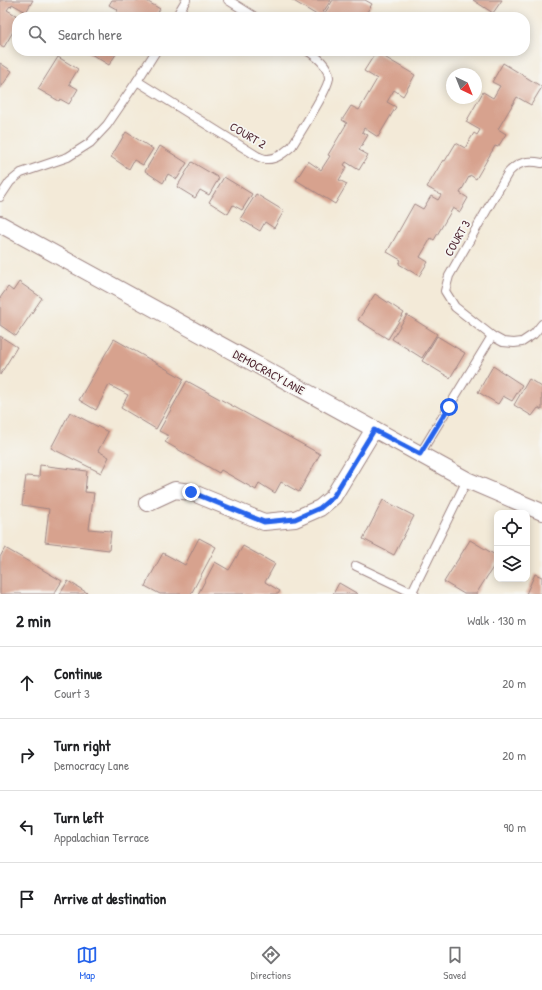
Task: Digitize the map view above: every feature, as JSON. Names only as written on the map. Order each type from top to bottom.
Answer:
[{"type":"street","name":"DEMOCRACY LANE","points":[[0,224],[467,480],[542,512]]},
{"type":"street","points":[[148,503],[175,490],[191,492],[264,522],[295,519],[320,508],[333,497],[374,430]]},
{"type":"lane","points":[[179,12],[186,0]]},
{"type":"lane","points":[[228,0],[247,12]]},
{"type":"lane","points":[[0,197],[10,182],[21,173],[68,157],[90,143],[108,125],[153,56]]},
{"type":"lane","name":"COURT 2","points":[[137,82],[257,156],[267,159],[276,157],[292,146],[325,90],[329,79],[328,71],[324,64],[315,56]]},
{"type":"lane","name":"COURT 3","points":[[542,163],[533,161],[522,163],[514,167],[508,173],[449,276],[445,291],[455,307],[492,336],[504,342],[522,342],[534,334],[542,324]]},
{"type":"lane","points":[[420,454],[492,336]]},
{"type":"lane","points":[[356,566],[414,593],[467,480]]},
{"type":"building","points":[[0,0],[33,0],[26,12],[12,4],[7,10],[12,13],[12,33],[4,47],[0,45]]},
{"type":"building","points":[[112,0],[145,0],[160,9],[158,12],[117,12],[118,10],[109,5]]},
{"type":"building","points":[[292,0],[331,0],[323,12],[312,12]]},
{"type":"building","points":[[333,0],[365,0],[372,4],[367,12],[326,12]]},
{"type":"building","points":[[473,0],[502,0],[494,12]]},
{"type":"building","points":[[94,56],[115,56],[109,65]]},
{"type":"building","points":[[373,56],[383,56],[415,75],[403,96],[394,90],[387,102],[396,107],[378,137],[364,128],[362,132],[368,135],[359,150],[368,155],[359,170],[346,162],[344,165],[347,167],[339,180],[347,184],[335,204],[296,180],[308,161],[321,170],[347,123],[342,120],[351,106],[359,110],[377,79],[364,71]]},
{"type":"building","points":[[58,57],[78,69],[69,84],[78,89],[69,104],[60,99],[59,101],[38,89]]},
{"type":"building","points":[[0,63],[12,71],[0,89]]},
{"type":"building","points":[[503,63],[542,87],[531,105],[517,97],[498,129],[506,134],[498,147],[495,146],[476,179],[470,175],[460,193],[468,198],[460,212],[453,208],[434,240],[431,238],[420,257],[428,262],[419,276],[399,264],[401,260],[387,252],[414,204],[423,209],[431,196],[438,200],[441,195],[427,187],[443,160],[445,161],[456,143],[465,148],[474,133],[477,135],[480,130],[466,122],[476,104],[482,104],[483,92],[493,98],[500,86],[492,82]]},
{"type":"building","points":[[126,132],[153,149],[143,165],[134,160],[129,169],[111,157]]},
{"type":"building","points":[[160,146],[187,163],[177,179],[168,174],[163,183],[145,171]]},
{"type":"building","points":[[192,162],[219,178],[209,195],[200,190],[195,198],[177,187]]},
{"type":"building","points":[[224,177],[252,194],[242,210],[233,205],[228,214],[209,202]]},
{"type":"building","points":[[256,194],[284,211],[274,228],[265,222],[260,231],[240,219]]},
{"type":"building","points":[[19,282],[42,298],[16,336],[0,325],[0,298],[8,287],[13,291]]},
{"type":"building","points":[[375,294],[404,313],[388,339],[358,320]]},
{"type":"building","points":[[407,315],[437,334],[422,358],[392,339]]},
{"type":"building","points":[[0,336],[17,347],[0,375]]},
{"type":"building","points":[[437,336],[465,353],[450,378],[422,361]]},
{"type":"building","points":[[114,339],[184,379],[156,429],[121,408],[128,395],[109,385],[96,410],[79,400]]},
{"type":"building","points":[[493,366],[522,385],[512,401],[503,396],[498,404],[478,392]]},
{"type":"building","points":[[529,379],[542,387],[542,410],[538,408],[532,416],[514,405]]},
{"type":"building","points":[[187,381],[320,454],[299,492],[281,482],[275,493],[259,483],[256,490],[221,470],[219,473],[165,442],[169,436],[159,431]]},
{"type":"building","points":[[70,412],[108,432],[98,451],[109,457],[101,473],[51,448]]},
{"type":"building","points":[[40,465],[87,471],[85,492],[94,493],[89,529],[111,531],[109,550],[45,542],[49,509],[22,505],[26,476],[39,477]]},
{"type":"building","points":[[383,500],[414,516],[394,555],[363,539]]},
{"type":"building","points":[[199,538],[216,547],[191,594],[160,594],[145,586],[163,553],[185,565]]},
{"type":"building","points":[[470,540],[494,554],[494,566],[476,594],[464,594],[444,582]]},
{"type":"building","points":[[243,546],[275,564],[265,582],[280,591],[278,594],[198,594],[215,562],[229,570]]},
{"type":"building","points":[[5,548],[62,581],[54,594],[0,594],[0,557]]},
{"type":"building","points":[[535,574],[542,577],[542,594],[526,594]]},
{"type":"building","points":[[68,581],[89,594],[60,594]]},
{"type":"building","points":[[339,583],[358,594],[333,594]]},
{"type":"route","points":[[191,492],[264,522],[295,519],[320,508],[333,497],[374,430],[420,454],[449,407]]}]
